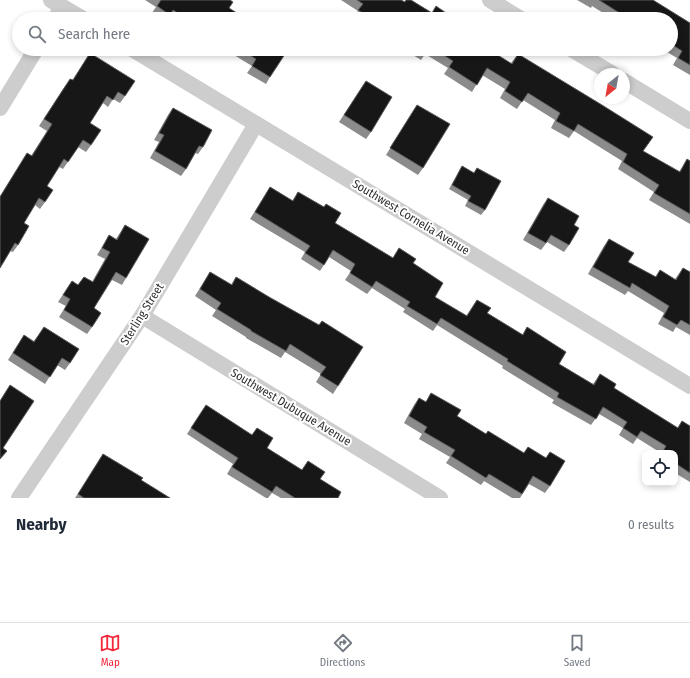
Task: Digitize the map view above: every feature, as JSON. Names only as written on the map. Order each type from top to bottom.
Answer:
[{"type":"street","points":[[490,0],[510,12]]},
{"type":"street","points":[[0,108],[32,56]]},
{"type":"street","name":"Southwest Cornelia Avenue","points":[[144,56],[690,386]]},
{"type":"street","points":[[583,56],[603,68]]},
{"type":"street","points":[[630,85],[690,121]]},
{"type":"street","name":"Sterling Street","points":[[19,498],[142,316],[256,124]]},
{"type":"street","name":"Southwest Dubuque Avenue","points":[[142,316],[440,498]]},
{"type":"building","points":[[161,0],[230,0],[233,2],[229,8],[235,12],[176,12],[173,10],[172,12],[166,12],[157,6]]},
{"type":"building","points":[[357,0],[401,0],[405,2],[406,0],[411,0],[430,12],[361,12],[358,10],[363,4]]},
{"type":"building","points":[[599,0],[653,0],[672,12],[618,12]]},
{"type":"building","points":[[436,6],[445,12],[433,12]]},
{"type":"building","points":[[678,16],[690,23],[690,65],[678,58],[682,51],[678,48]]},
{"type":"building","points":[[88,56],[95,56],[135,81],[125,96],[118,92],[113,100],[107,96],[90,123],[101,130],[91,145],[83,140],[68,162],[64,159],[47,186],[53,190],[45,202],[39,198],[24,223],[29,226],[18,245],[15,243],[0,268],[0,197],[27,153],[32,156],[52,124],[44,119],[70,79],[73,80]]},
{"type":"building","points":[[251,56],[284,56],[270,77],[252,66],[256,59]]},
{"type":"building","points":[[445,56],[499,56],[512,64],[517,56],[521,56],[594,100],[594,104],[602,105],[653,137],[643,151],[680,172],[687,159],[690,161],[690,214],[654,193],[659,185],[623,162],[627,154],[578,124],[574,131],[556,121],[560,113],[528,93],[522,102],[505,91],[510,82],[487,68],[477,85],[449,67],[453,61]]},
{"type":"building","points":[[366,81],[392,97],[371,132],[344,115]]},
{"type":"building","points":[[417,105],[450,124],[423,168],[390,148]]},
{"type":"building","points":[[173,108],[212,130],[203,147],[199,146],[186,169],[155,151],[164,135],[159,133]]},
{"type":"building","points":[[462,166],[474,173],[477,168],[501,181],[485,210],[468,201],[471,196],[452,185]]},
{"type":"building","points":[[270,187],[293,201],[298,192],[324,207],[326,204],[341,213],[335,223],[393,258],[399,248],[416,259],[413,263],[443,283],[435,297],[467,316],[477,300],[491,308],[487,313],[523,335],[527,327],[566,352],[559,364],[594,385],[600,374],[616,384],[614,388],[678,428],[682,421],[690,426],[690,473],[678,465],[678,450],[664,450],[666,446],[641,431],[637,437],[623,428],[627,422],[603,407],[596,419],[557,397],[559,393],[507,361],[508,359],[441,318],[437,324],[407,306],[410,302],[376,281],[372,287],[350,273],[355,264],[333,250],[324,265],[305,253],[310,246],[255,212]]},
{"type":"building","points":[[548,198],[579,216],[574,225],[579,228],[569,245],[551,235],[546,243],[528,233]]},
{"type":"building","points":[[125,225],[149,239],[126,278],[116,272],[94,308],[101,313],[92,327],[64,310],[70,299],[63,295],[72,281],[78,285],[84,277],[93,282],[110,252],[102,248],[109,235],[117,240]]},
{"type":"building","points":[[609,239],[634,253],[628,262],[656,277],[660,270],[676,280],[683,268],[690,272],[690,325],[681,320],[677,325],[663,317],[669,306],[632,283],[630,288],[593,267]]},
{"type":"building","points":[[210,272],[232,285],[236,277],[319,325],[322,321],[363,347],[338,386],[320,375],[326,367],[290,344],[286,351],[217,309],[221,303],[200,289]]},
{"type":"building","points":[[44,327],[79,349],[70,363],[62,358],[50,377],[13,353],[24,335],[34,342]]},
{"type":"building","points":[[10,385],[34,401],[3,448],[7,451],[0,459],[0,401]]},
{"type":"building","points":[[431,393],[461,410],[457,416],[486,434],[488,431],[524,453],[528,447],[546,458],[550,452],[565,461],[550,486],[533,476],[522,494],[489,474],[486,478],[451,456],[455,450],[424,432],[427,427],[409,416],[419,398],[426,402]]},
{"type":"building","points":[[206,405],[252,435],[257,428],[273,438],[267,448],[302,470],[308,461],[325,472],[320,479],[341,492],[338,498],[295,498],[276,486],[272,492],[232,467],[238,458],[191,428]]},
{"type":"building","points":[[103,454],[143,478],[141,480],[170,498],[84,498],[78,494]]}]
